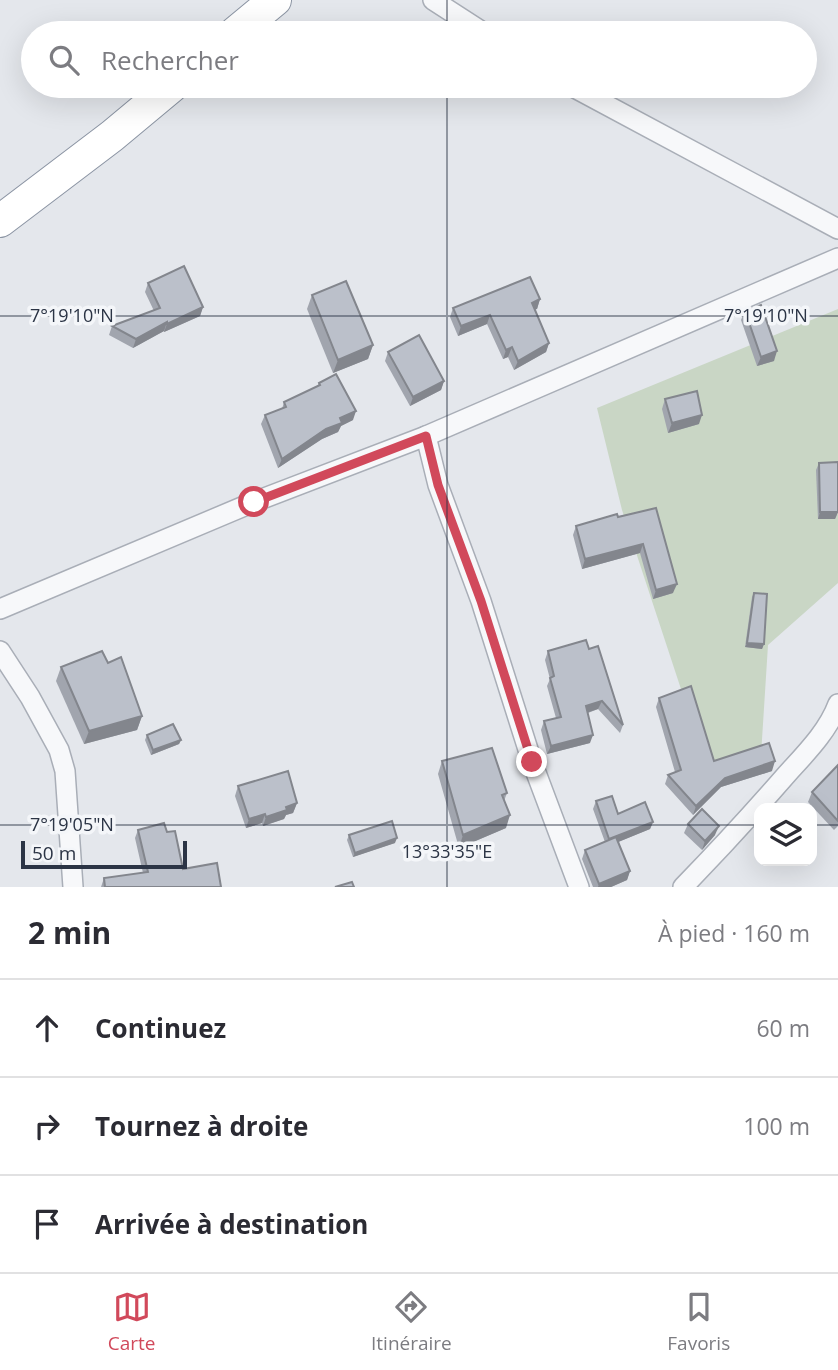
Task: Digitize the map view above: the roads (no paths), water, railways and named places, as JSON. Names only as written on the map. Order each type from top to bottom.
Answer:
[{"type":"highway","points":[[250,21],[275,0]]},
{"type":"highway","points":[[0,221],[158,98]]},
{"type":"street","points":[[433,0],[465,21]]},
{"type":"street","points":[[592,98],[838,229]]},
{"type":"street","points":[[0,608],[254,502],[426,436],[838,258]]},
{"type":"street","points":[[426,436],[438,485],[481,601],[532,762],[579,887]]},
{"type":"street","points":[[0,651],[59,750],[65,771],[73,887]]},
{"type":"street","points":[[683,887],[813,745],[834,716],[838,704]]}]
